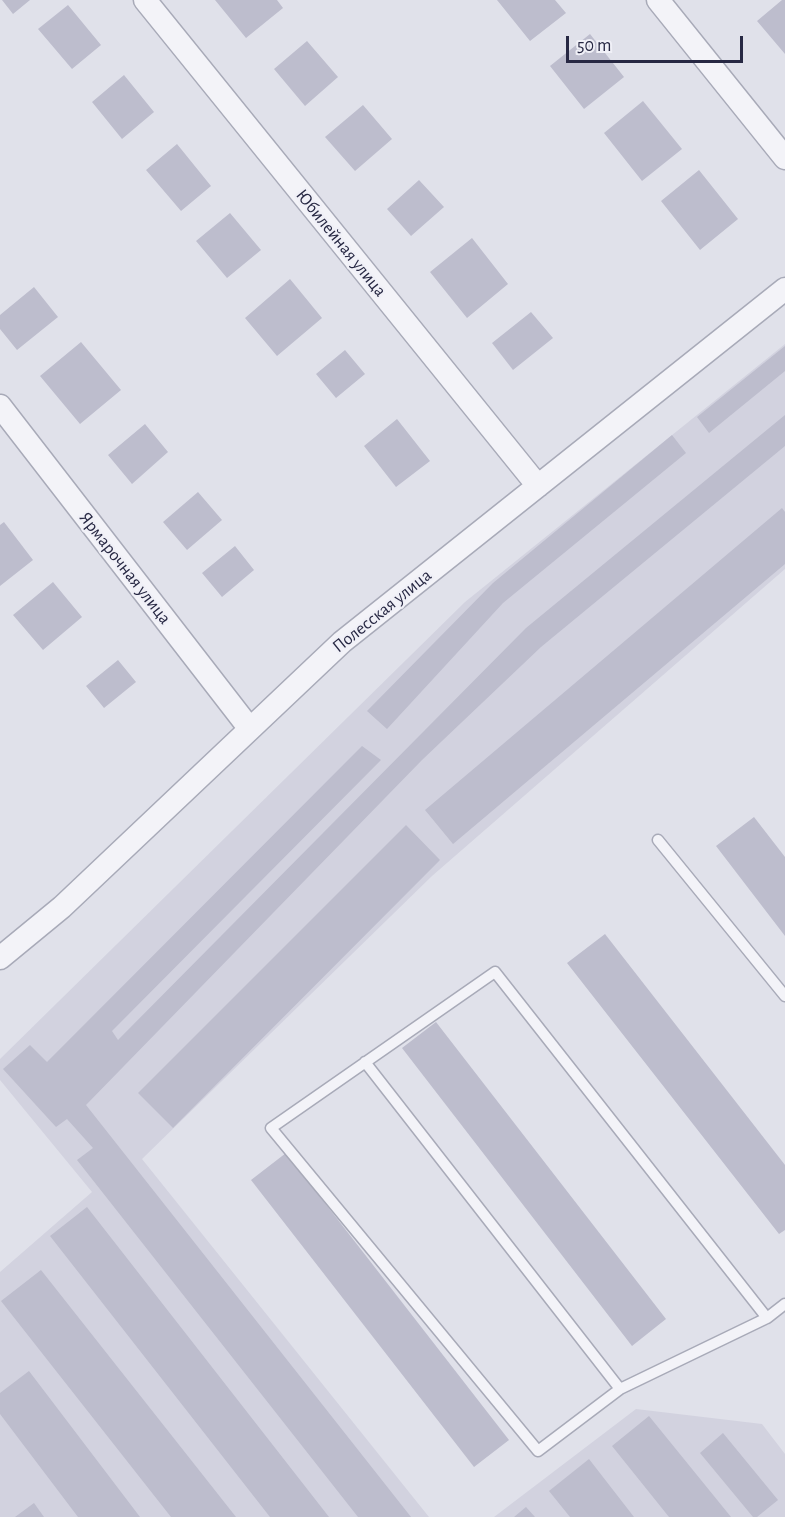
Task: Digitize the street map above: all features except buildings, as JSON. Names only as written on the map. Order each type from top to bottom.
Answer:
[{"type":"street","name":"Юбилейная улица","points":[[145,0],[538,486]]},
{"type":"street","points":[[658,0],[785,158]]},
{"type":"street","name":"Полесская улица","points":[[0,958],[62,907],[342,642],[785,289]]},
{"type":"street","name":"Ярмарочная улица","points":[[0,406],[250,729]]},
{"type":"lane","points":[[658,840],[785,996]]},
{"type":"lane","points":[[766,1318],[495,972],[271,1128],[538,1451],[620,1389],[766,1318],[785,1304]]},
{"type":"lane","points":[[365,1062],[620,1389]]},
{"type":"shaded area","points":[[785,344],[785,569],[432,876],[142,1159],[429,1517],[0,1517],[0,1272],[92,1192],[0,1080],[0,1059],[465,602]]},
{"type":"shaded area","points":[[636,1409],[762,1424],[785,1454],[785,1517],[494,1517]]}]
